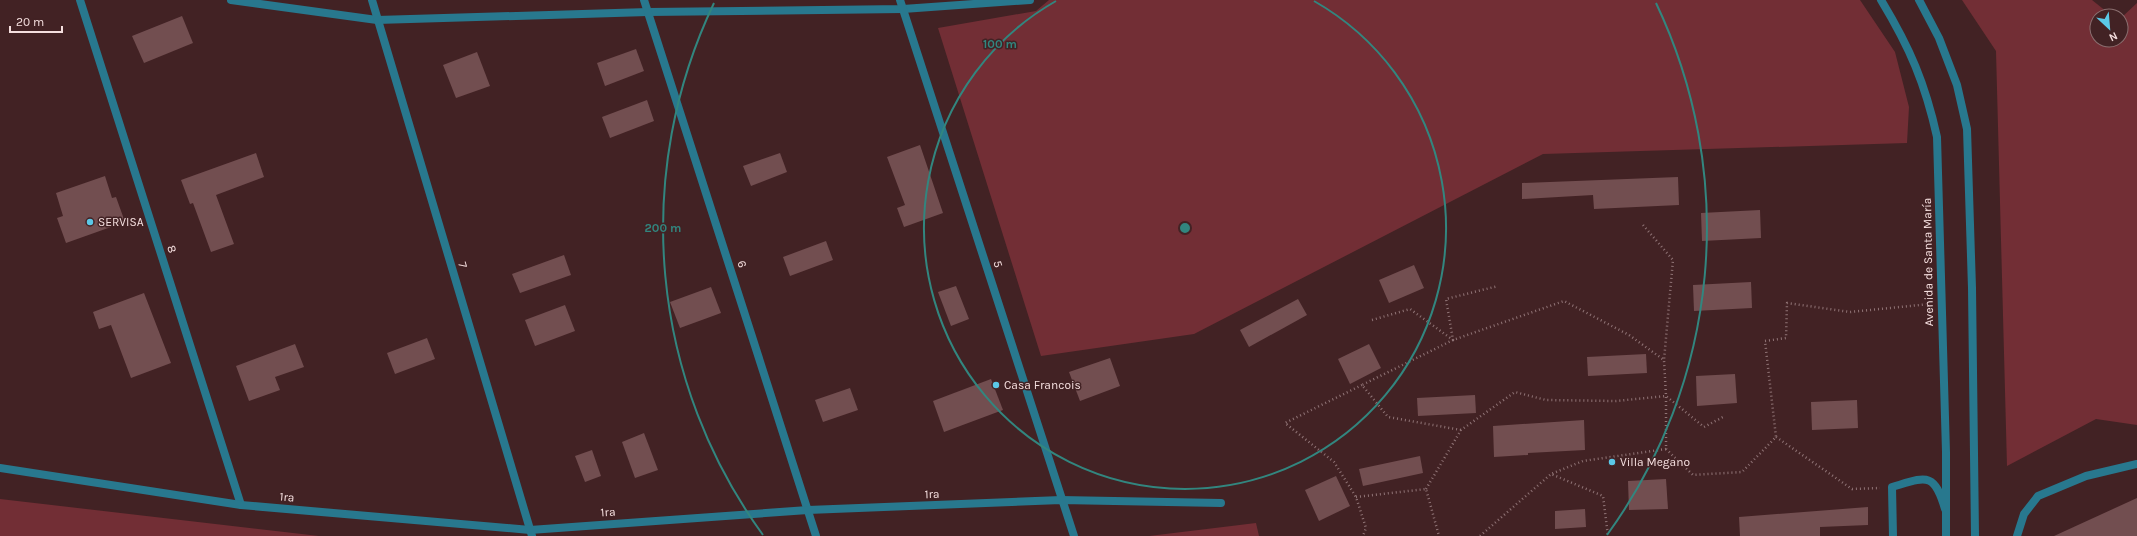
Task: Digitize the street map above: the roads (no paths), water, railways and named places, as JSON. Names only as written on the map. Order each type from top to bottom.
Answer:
[{"type":"street","name":"8","points":[[80,0],[241,505]]},
{"type":"street","points":[[231,0],[378,20],[648,12],[903,9],[1030,0]]},
{"type":"street","name":"7","points":[[372,0],[531,533]]},
{"type":"street","name":"6","points":[[644,0],[816,536]]},
{"type":"street","name":"5","points":[[900,0],[1061,500],[1074,536]]},
{"type":"street","name":"Avenida de Santa María","points":[[1881,0],[1912,54],[1928,96],[1937,137],[1946,448],[1946,536]]},
{"type":"street","points":[[1919,0],[1939,38],[1957,85],[1967,129],[1972,288],[1975,536]]},
{"type":"street","points":[[2017,536],[2024,514],[2038,496],[2086,476],[2137,464]]},
{"type":"street","name":"1ra","points":[[0,468],[241,505],[531,533],[808,510],[1061,500],[1221,503]]},
{"type":"street","points":[[1893,536],[1892,487],[1920,478],[1929,480],[1938,489],[1945,512]]},
{"type":"place","name":"SERVISA","points":[[90,222]]},
{"type":"place","name":"Casa Francois","points":[[996,385]]},
{"type":"place","name":"Villa Megano","points":[[1612,462]]}]
